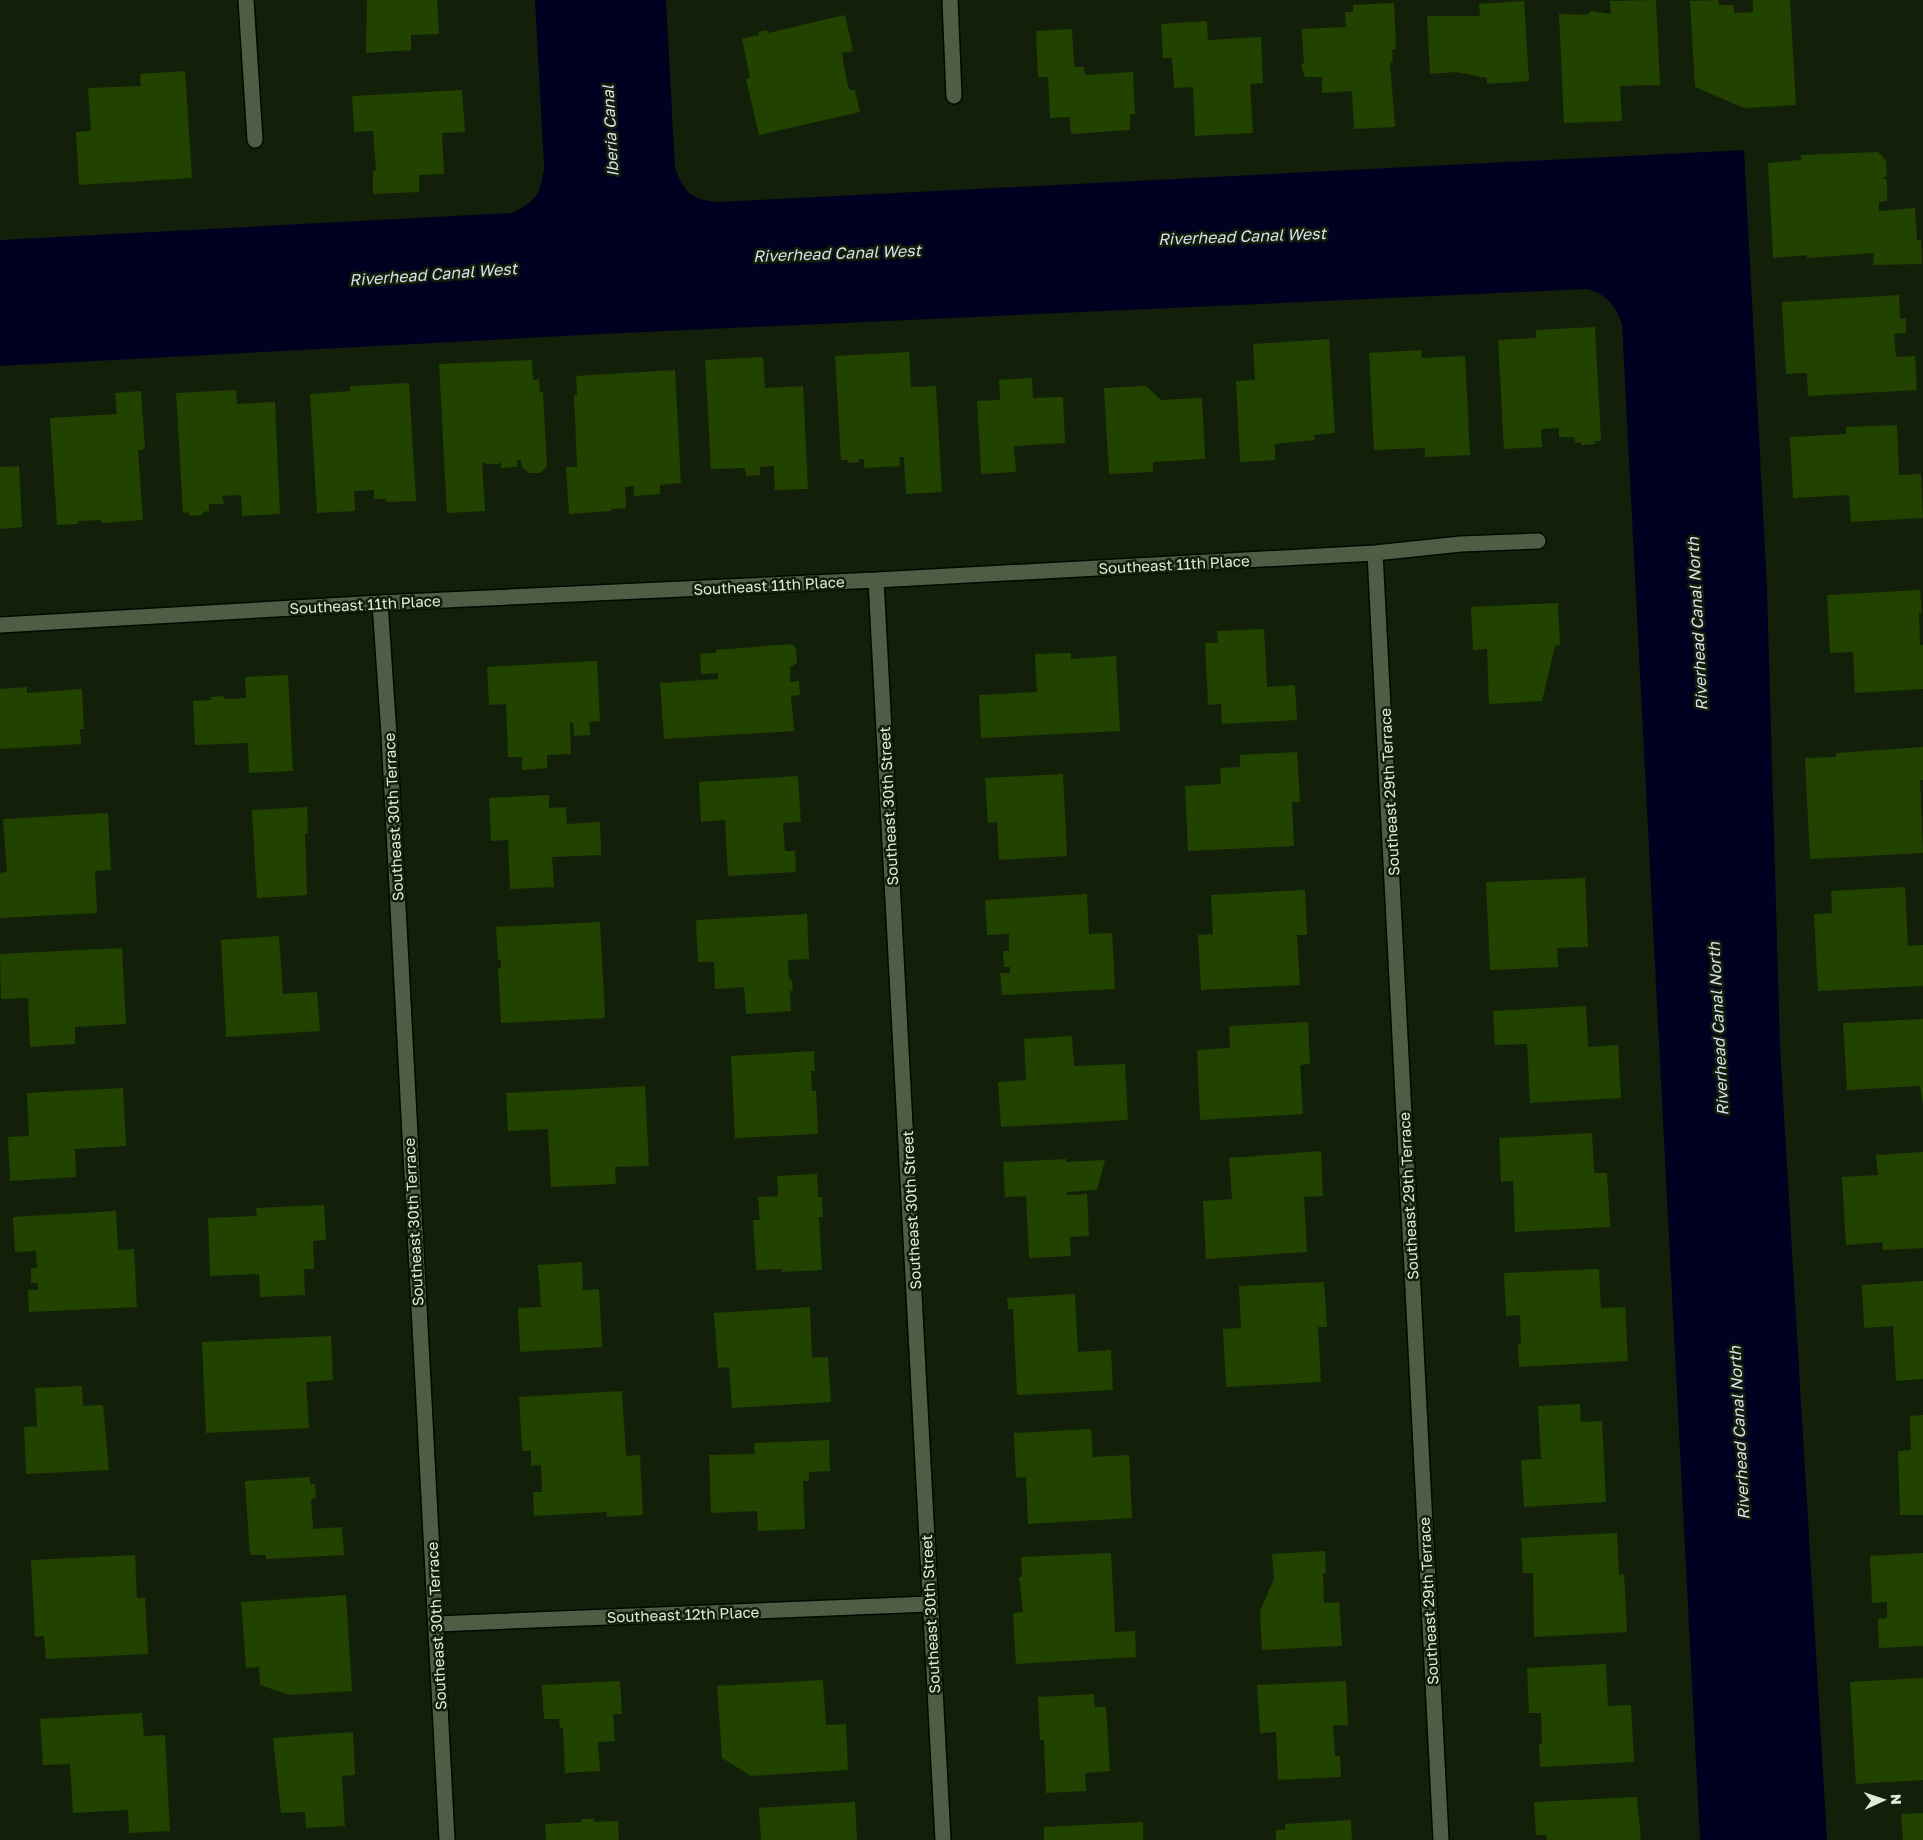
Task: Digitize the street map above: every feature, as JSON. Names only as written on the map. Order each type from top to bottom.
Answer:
[{"type":"street","points":[[246,0],[255,140]]},
{"type":"street","points":[[950,0],[954,96]]},
{"type":"street","name":"Southeast 11th Place","points":[[0,625],[380,603],[876,580],[1375,553],[1461,544],[1538,541]]},
{"type":"street","name":"Southeast 29th Terrace","points":[[1375,553],[1397,939],[1418,1410],[1442,1840]]},
{"type":"street","name":"Southeast 30th Street","points":[[876,580],[917,1320],[929,1604],[943,1840]]},
{"type":"street","name":"Southeast 30th Terrace","points":[[380,603],[389,736],[447,1840]]},
{"type":"street","name":"Southeast 12th Place","points":[[436,1624],[929,1604]]},
{"type":"water","points":[[535,0],[666,0],[675,168],[682,184],[690,194],[709,201],[1744,150],[1767,588],[1780,1047],[1827,1840],[1700,1840],[1622,324],[1613,306],[1600,294],[1588,289],[602,334],[0,366],[0,240],[511,213],[526,205],[535,196],[541,185],[544,168]]},
{"type":"building","points":[[367,0],[437,0],[439,34],[411,35],[411,50],[366,53]]},
{"type":"building","points":[[1656,0],[1660,85],[1620,86],[1622,121],[1564,123],[1559,14],[1587,15],[1591,11],[1611,14],[1610,1]]},
{"type":"building","points":[[1718,0],[1719,5],[1734,5],[1734,13],[1753,12],[1753,0],[1790,0],[1796,105],[1744,108],[1695,87],[1690,1]]},
{"type":"building","points":[[1524,1],[1529,81],[1487,84],[1487,78],[1456,72],[1430,74],[1427,16],[1480,16],[1479,4]]},
{"type":"building","points":[[1394,3],[1396,49],[1392,50],[1393,62],[1390,63],[1395,127],[1354,129],[1352,91],[1322,93],[1322,77],[1305,77],[1301,64],[1304,64],[1302,29],[1346,27],[1345,12],[1353,12],[1353,5]]},
{"type":"building","points":[[845,15],[853,51],[842,53],[848,86],[850,90],[855,90],[860,112],[759,135],[746,79],[750,78],[742,39],[759,35],[758,32],[767,30],[768,33]]},
{"type":"building","points":[[1207,21],[1208,40],[1261,37],[1263,83],[1250,84],[1253,133],[1195,136],[1193,87],[1174,88],[1172,58],[1163,58],[1161,24]]},
{"type":"building","points":[[1072,29],[1074,67],[1084,67],[1085,75],[1133,72],[1135,114],[1130,114],[1130,130],[1071,134],[1070,117],[1050,118],[1048,77],[1038,77],[1036,31]]},
{"type":"building","points":[[185,71],[192,178],[79,185],[76,132],[91,131],[88,88],[141,86],[140,74]]},
{"type":"building","points":[[462,90],[465,132],[442,133],[444,174],[419,175],[419,192],[373,194],[373,171],[376,171],[373,131],[354,132],[352,96]]},
{"type":"building","points":[[1878,152],[1886,160],[1887,174],[1883,179],[1887,179],[1887,201],[1879,202],[1879,211],[1915,208],[1917,240],[1921,240],[1922,264],[1873,265],[1874,253],[1807,258],[1807,255],[1773,258],[1768,163],[1801,160],[1801,155]]},
{"type":"building","points":[[1899,295],[1900,319],[1906,318],[1906,333],[1894,334],[1896,357],[1915,356],[1917,390],[1808,396],[1807,373],[1786,374],[1782,302]]},
{"type":"building","points":[[1595,327],[1601,441],[1595,441],[1595,444],[1581,445],[1581,442],[1575,443],[1574,437],[1559,437],[1559,428],[1541,429],[1542,447],[1504,449],[1498,340],[1536,338],[1536,330]]},
{"type":"building","points":[[1329,339],[1335,433],[1314,435],[1315,440],[1275,444],[1275,460],[1240,462],[1236,381],[1255,380],[1253,344]]},
{"type":"building","points":[[1421,350],[1422,358],[1465,356],[1470,455],[1425,457],[1425,448],[1374,450],[1369,353]]},
{"type":"building","points":[[909,352],[911,387],[936,386],[942,492],[906,494],[904,457],[899,457],[900,466],[864,468],[864,459],[859,459],[859,462],[848,463],[848,460],[841,460],[835,356]]},
{"type":"building","points":[[763,357],[765,388],[803,386],[808,489],[775,490],[774,466],[760,467],[760,475],[746,476],[745,468],[711,469],[705,360]]},
{"type":"building","points":[[532,360],[533,380],[539,379],[540,392],[543,392],[547,466],[540,473],[529,473],[522,467],[521,460],[517,460],[517,467],[501,468],[501,461],[499,464],[486,464],[482,462],[485,511],[447,513],[439,364]]},
{"type":"building","points":[[675,370],[681,483],[660,485],[660,494],[634,496],[634,486],[625,487],[626,508],[569,514],[566,467],[577,467],[574,395],[577,395],[576,376]]},
{"type":"building","points":[[1032,378],[1033,398],[1063,397],[1065,443],[1014,446],[1016,472],[981,474],[977,401],[1000,400],[999,380]]},
{"type":"building","points":[[409,383],[416,501],[386,502],[386,499],[374,499],[374,490],[354,491],[355,511],[317,513],[310,394],[350,391],[350,386]]},
{"type":"building","points":[[1146,386],[1161,400],[1202,398],[1205,459],[1153,462],[1153,472],[1109,474],[1104,388]]},
{"type":"building","points":[[236,390],[237,404],[275,402],[280,514],[242,516],[241,495],[222,496],[224,504],[209,504],[209,511],[203,512],[203,515],[189,516],[189,512],[183,513],[176,393]]},
{"type":"building","points":[[141,391],[145,449],[138,450],[143,520],[101,523],[101,520],[78,521],[78,524],[57,525],[50,418],[117,414],[115,393]]},
{"type":"building","points":[[1897,425],[1899,475],[1921,474],[1923,518],[1851,522],[1849,495],[1793,498],[1790,437],[1846,434],[1846,427]]},
{"type":"building","points":[[19,466],[22,527],[0,529],[0,467]]},
{"type":"building","points":[[1920,590],[1922,613],[1919,613],[1920,645],[1923,645],[1923,689],[1855,693],[1853,652],[1830,653],[1827,595]]},
{"type":"building","points":[[1558,603],[1560,645],[1555,646],[1542,701],[1489,704],[1487,649],[1473,650],[1471,607]]},
{"type":"building","points":[[1264,629],[1267,687],[1295,685],[1297,720],[1222,724],[1221,704],[1208,705],[1205,643],[1218,643],[1217,631]]},
{"type":"building","points":[[792,644],[796,649],[797,663],[790,667],[790,682],[799,681],[800,695],[791,696],[794,731],[664,739],[660,683],[718,679],[718,673],[701,674],[700,654],[716,653],[716,650]]},
{"type":"building","points":[[1071,653],[1071,659],[1116,656],[1120,731],[981,738],[979,695],[1037,692],[1035,654]]},
{"type":"building","points":[[597,661],[600,721],[589,722],[590,735],[574,736],[573,723],[570,723],[571,754],[547,755],[547,768],[522,770],[522,757],[508,757],[506,704],[489,705],[487,667]]},
{"type":"building","points":[[288,675],[293,771],[249,773],[248,743],[195,745],[193,701],[211,700],[211,697],[224,696],[224,699],[246,698],[245,677]]},
{"type":"building","points":[[27,687],[27,693],[82,689],[84,729],[80,729],[81,744],[0,749],[0,689]]},
{"type":"building","points":[[1923,747],[1923,780],[1920,780],[1923,853],[1810,859],[1805,758],[1836,757],[1836,753]]},
{"type":"building","points":[[1297,752],[1300,802],[1292,802],[1294,846],[1188,851],[1185,786],[1221,784],[1220,768],[1240,767],[1240,755]]},
{"type":"building","points":[[1063,774],[1067,856],[999,860],[997,822],[988,823],[985,778]]},
{"type":"building","points":[[798,776],[801,822],[783,823],[785,851],[795,851],[796,872],[728,876],[725,820],[701,822],[699,782]]},
{"type":"building","points":[[549,795],[549,808],[566,807],[567,824],[600,822],[601,855],[552,857],[554,887],[510,889],[508,840],[491,841],[489,798]]},
{"type":"building","points":[[307,807],[308,833],[305,834],[307,895],[257,898],[252,810]]},
{"type":"building","points":[[108,813],[111,870],[95,871],[97,913],[0,918],[0,873],[7,872],[3,819]]},
{"type":"building","points":[[1585,878],[1588,947],[1557,948],[1558,967],[1490,970],[1486,882]]},
{"type":"building","points":[[1905,887],[1908,946],[1923,945],[1923,986],[1818,991],[1814,914],[1832,913],[1831,891]]},
{"type":"building","points":[[1305,890],[1307,935],[1297,935],[1300,985],[1201,990],[1198,935],[1213,934],[1211,895]]},
{"type":"building","points":[[1087,894],[1089,934],[1112,933],[1115,989],[1002,995],[1000,973],[1010,973],[1010,967],[1004,967],[1003,951],[1009,951],[1009,934],[987,935],[985,900]]},
{"type":"building","points":[[807,914],[809,959],[788,960],[789,979],[792,980],[793,991],[790,991],[791,1011],[746,1014],[744,987],[715,989],[714,962],[698,962],[696,920]]},
{"type":"building","points":[[600,922],[605,1018],[501,1023],[498,969],[501,968],[501,960],[498,960],[496,927]]},
{"type":"building","points":[[279,936],[283,994],[317,992],[320,1031],[226,1037],[221,940]]},
{"type":"building","points":[[122,948],[126,1024],[75,1027],[75,1044],[30,1047],[28,998],[1,999],[0,954]]},
{"type":"building","points":[[1586,1006],[1588,1047],[1618,1045],[1621,1098],[1530,1103],[1527,1044],[1495,1045],[1493,1011]]},
{"type":"building","points":[[1923,1019],[1923,1105],[1920,1086],[1847,1090],[1843,1023]]},
{"type":"building","points":[[1308,1022],[1310,1064],[1300,1065],[1303,1114],[1200,1120],[1197,1050],[1230,1048],[1229,1026]]},
{"type":"building","points":[[1072,1036],[1074,1066],[1125,1064],[1128,1120],[1001,1127],[998,1082],[1026,1080],[1024,1039]]},
{"type":"building","points":[[814,1051],[815,1071],[811,1071],[812,1091],[816,1091],[818,1134],[735,1138],[731,1056]]},
{"type":"building","points":[[645,1086],[649,1166],[615,1167],[616,1184],[551,1187],[548,1129],[508,1131],[506,1093]]},
{"type":"building","points":[[123,1088],[126,1146],[75,1149],[76,1177],[10,1181],[8,1137],[29,1136],[27,1093]]},
{"type":"building","points":[[1592,1133],[1594,1173],[1607,1173],[1610,1227],[1515,1232],[1513,1181],[1501,1182],[1499,1138]]},
{"type":"building","points":[[1321,1151],[1323,1196],[1304,1197],[1307,1252],[1206,1259],[1203,1201],[1232,1199],[1229,1158]]},
{"type":"building","points":[[1923,1152],[1923,1248],[1883,1250],[1882,1242],[1846,1245],[1842,1177],[1878,1175],[1876,1155]]},
{"type":"building","points":[[1066,1159],[1066,1162],[1105,1160],[1097,1190],[1067,1192],[1067,1195],[1087,1194],[1089,1236],[1070,1237],[1071,1256],[1029,1258],[1026,1196],[1005,1197],[1003,1162]]},
{"type":"building","points":[[817,1174],[818,1197],[822,1197],[823,1217],[819,1217],[822,1270],[782,1272],[782,1269],[756,1270],[753,1220],[760,1220],[758,1197],[778,1196],[777,1176]]},
{"type":"building","points":[[324,1205],[326,1240],[313,1241],[314,1269],[304,1269],[305,1295],[260,1297],[259,1274],[210,1276],[208,1218],[257,1216],[256,1208]]},
{"type":"building","points":[[116,1211],[118,1250],[134,1249],[137,1307],[29,1312],[28,1290],[38,1290],[38,1283],[31,1283],[31,1268],[37,1268],[36,1251],[15,1252],[13,1217]]},
{"type":"building","points":[[582,1262],[583,1290],[599,1289],[602,1347],[520,1352],[518,1308],[541,1307],[538,1265]]},
{"type":"building","points":[[1599,1269],[1601,1308],[1625,1307],[1628,1361],[1519,1367],[1518,1344],[1521,1344],[1520,1315],[1506,1316],[1504,1273]]},
{"type":"building","points":[[1923,1281],[1923,1379],[1896,1381],[1893,1326],[1864,1328],[1862,1285]]},
{"type":"building","points":[[1324,1282],[1327,1327],[1318,1327],[1321,1382],[1226,1387],[1223,1329],[1241,1328],[1239,1286]]},
{"type":"building","points":[[1075,1294],[1078,1352],[1111,1350],[1113,1390],[1017,1395],[1013,1309],[1008,1309],[1007,1298]]},
{"type":"building","points":[[810,1307],[812,1358],[828,1357],[831,1402],[732,1408],[729,1367],[718,1368],[714,1313]]},
{"type":"building","points":[[331,1336],[333,1380],[306,1382],[309,1428],[206,1433],[202,1342]]},
{"type":"building","points":[[82,1386],[83,1406],[103,1405],[109,1470],[26,1474],[24,1427],[37,1426],[35,1388]]},
{"type":"building","points":[[622,1391],[626,1456],[640,1455],[643,1515],[607,1517],[607,1512],[534,1516],[533,1492],[542,1492],[541,1465],[531,1466],[531,1451],[522,1451],[519,1397]]},
{"type":"building","points":[[1580,1404],[1581,1422],[1602,1421],[1606,1502],[1524,1507],[1521,1460],[1541,1459],[1538,1406]]},
{"type":"building","points":[[1923,1415],[1923,1515],[1900,1515],[1898,1451],[1911,1450],[1910,1416]]},
{"type":"building","points":[[1091,1429],[1093,1457],[1129,1455],[1132,1518],[1028,1524],[1026,1477],[1016,1478],[1014,1433]]},
{"type":"building","points":[[829,1440],[830,1471],[809,1472],[809,1481],[803,1481],[805,1529],[758,1531],[757,1511],[711,1513],[709,1455],[755,1454],[754,1443]]},
{"type":"building","points":[[310,1477],[310,1484],[315,1484],[316,1498],[311,1499],[313,1529],[342,1527],[344,1555],[266,1559],[266,1555],[250,1555],[245,1481]]},
{"type":"building","points":[[1617,1533],[1619,1575],[1624,1574],[1627,1632],[1534,1637],[1533,1573],[1523,1573],[1521,1538]]},
{"type":"building","points":[[1325,1551],[1326,1573],[1323,1573],[1324,1603],[1339,1602],[1342,1646],[1262,1650],[1260,1611],[1274,1579],[1272,1554]]},
{"type":"building","points":[[1111,1553],[1115,1632],[1135,1631],[1136,1657],[1016,1664],[1013,1613],[1023,1612],[1019,1577],[1022,1577],[1021,1557]]},
{"type":"building","points":[[1923,1553],[1923,1646],[1879,1648],[1878,1619],[1887,1618],[1887,1602],[1872,1603],[1870,1556]]},
{"type":"building","points":[[135,1555],[137,1598],[145,1598],[148,1654],[46,1659],[44,1636],[35,1637],[31,1560]]},
{"type":"building","points":[[346,1595],[352,1691],[290,1695],[260,1685],[259,1667],[246,1668],[241,1602]]},
{"type":"building","points":[[1606,1664],[1608,1706],[1631,1705],[1634,1762],[1540,1767],[1539,1744],[1542,1744],[1541,1713],[1529,1713],[1527,1668]]},
{"type":"building","points":[[1923,1678],[1923,1780],[1856,1784],[1850,1682]]},
{"type":"building","points":[[823,1680],[826,1725],[846,1724],[848,1770],[751,1776],[722,1758],[717,1686]]},
{"type":"building","points":[[620,1681],[622,1714],[613,1714],[615,1741],[598,1742],[600,1771],[565,1773],[563,1728],[560,1728],[559,1719],[544,1719],[542,1685]]},
{"type":"building","points":[[1346,1681],[1348,1725],[1333,1726],[1335,1756],[1340,1756],[1341,1777],[1278,1780],[1276,1732],[1260,1733],[1257,1685]]},
{"type":"building","points":[[1094,1694],[1095,1707],[1106,1707],[1110,1771],[1085,1773],[1086,1791],[1046,1793],[1044,1740],[1040,1740],[1038,1697]]},
{"type":"building","points":[[142,1713],[144,1736],[165,1735],[170,1831],[129,1833],[128,1810],[73,1813],[70,1764],[43,1765],[40,1719]]},
{"type":"building","points":[[353,1732],[355,1775],[342,1776],[345,1826],[306,1828],[305,1812],[281,1813],[273,1738]]},
{"type":"building","points":[[1637,1797],[1641,1840],[1547,1840],[1546,1835],[1536,1835],[1534,1802]]},
{"type":"building","points":[[855,1802],[857,1840],[761,1840],[759,1808]]},
{"type":"building","points":[[1923,1813],[1923,1840],[1903,1840],[1901,1814]]},
{"type":"building","points":[[581,1819],[594,1819],[594,1822],[618,1821],[619,1840],[546,1840],[545,1824],[581,1822]]},
{"type":"building","points":[[1351,1820],[1352,1840],[1276,1840],[1276,1830],[1285,1830],[1285,1824]]},
{"type":"building","points":[[1143,1822],[1143,1840],[1044,1840],[1044,1827]]},
{"type":"water label","name":"Iberia Canal","points":[[610,131]]},
{"type":"water label","name":"Riverhead Canal West","points":[[1242,236]]},
{"type":"water label","name":"Riverhead Canal West","points":[[837,253]]},
{"type":"water label","name":"Riverhead Canal West","points":[[433,274]]},
{"type":"water label","name":"Riverhead Canal North","points":[[1697,624]]},
{"type":"water label","name":"Riverhead Canal North","points":[[1718,1029]]},
{"type":"water label","name":"Riverhead Canal North","points":[[1739,1433]]}]
